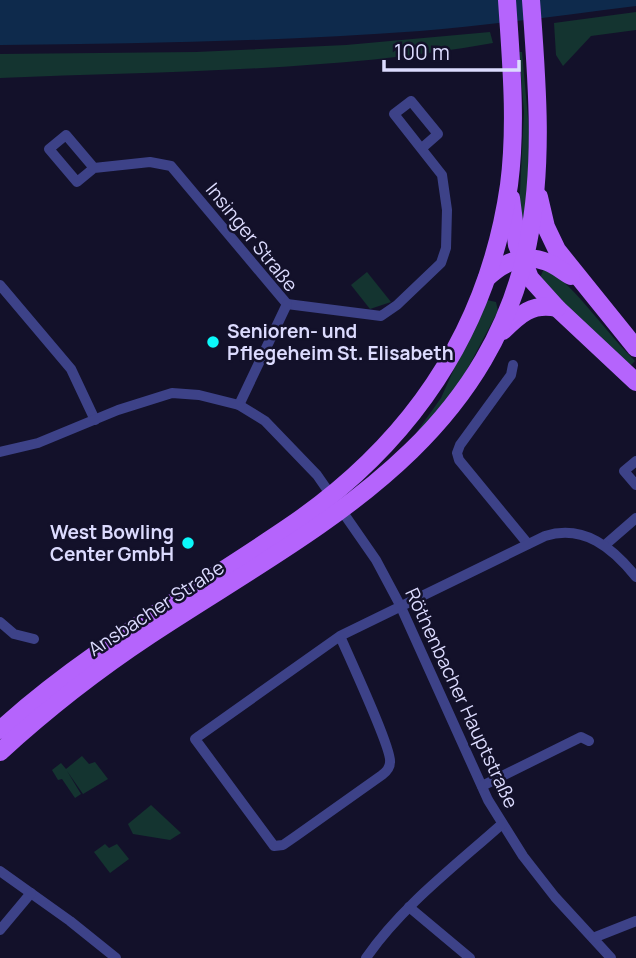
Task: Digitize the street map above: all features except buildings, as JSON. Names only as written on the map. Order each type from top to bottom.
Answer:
[{"type":"main road","points":[[507,0],[513,116],[509,184],[515,213],[517,245],[530,278],[557,308],[636,382]]},
{"type":"main road","points":[[531,0],[535,50],[536,180],[544,218],[552,242],[580,281],[636,348]]},
{"type":"main road","name":"Ansbacher Straße","points":[[0,730],[47,689],[101,649],[278,534],[393,469],[420,443],[455,402],[494,340],[506,315],[524,260],[536,180]]},
{"type":"main road","name":"Ansbacher Straße","points":[[0,752],[45,711],[103,667],[337,503],[367,464],[408,420],[445,368],[480,296],[499,234],[509,184]]},
{"type":"main road","points":[[486,278],[508,262],[543,260],[580,281]]},
{"type":"main road","points":[[480,296],[489,293],[495,295],[506,315]]},
{"type":"main road","points":[[494,340],[529,309],[542,306],[557,308]]},
{"type":"main road","points":[[408,420],[412,439],[420,443]]},
{"type":"street","points":[[288,304],[381,316],[397,305],[441,263],[446,248],[447,210],[442,174],[422,148]]},
{"type":"street","name":"Insinger Straße","points":[[94,168],[150,162],[171,166],[288,304],[239,405]]},
{"type":"street","points":[[0,285],[71,369],[95,419]]},
{"type":"street","points":[[513,365],[511,375],[457,453],[459,460],[528,544]]},
{"type":"street","points":[[0,452],[38,443],[95,419],[172,393],[239,405]]},
{"type":"street","name":"Röthenbacher Hauptstraße","points":[[239,405],[265,421],[280,435],[337,503],[376,560],[400,605],[502,824],[535,873],[611,958]]},
{"type":"street","points":[[636,461],[624,471],[636,485]]},
{"type":"street","points":[[605,545],[636,519]]},
{"type":"street","points":[[340,636],[387,748],[390,764],[382,775],[303,832],[283,845],[274,846],[195,739],[340,636],[545,536],[566,532],[585,536],[605,545],[636,577]]},
{"type":"street","points":[[0,622],[14,634],[34,639]]},
{"type":"street","points":[[482,786],[581,737],[589,741]]},
{"type":"street","points":[[366,958],[378,940],[409,908],[502,824]]},
{"type":"street","points":[[0,871],[116,958]]},
{"type":"street","points":[[0,930],[31,893]]},
{"type":"street","points":[[409,908],[470,958]]},
{"type":"street","points":[[593,938],[636,921]]},
{"type":"green space","points":[[636,12],[636,30],[591,36],[563,66],[556,55],[554,23]]},
{"type":"green space","points":[[490,32],[493,43],[371,60],[247,69],[0,78],[0,54],[196,52],[346,45]]},
{"type":"green space","points":[[519,52],[522,52],[531,151],[522,246],[519,212],[524,112]]},
{"type":"green space","points":[[545,266],[581,299],[635,361],[630,366],[539,280]]},
{"type":"green space","points":[[367,272],[391,302],[370,309],[351,285]]},
{"type":"green space","points":[[487,300],[496,302],[498,311],[451,400],[416,433],[441,398]]},
{"type":"green space","points":[[82,756],[89,764],[95,762],[108,779],[83,794],[67,771],[81,794],[75,798],[52,770],[61,763],[66,769]]},
{"type":"green space","points":[[151,805],[181,833],[170,840],[133,834],[128,824]]},
{"type":"green space","points":[[105,844],[109,848],[117,844],[129,859],[110,873],[94,852]]},
{"type":"water","points":[[0,0],[636,0],[636,6],[420,31],[210,41],[0,45]]},
{"type":"place","name":"Senioren- und Pflegeheim St. Elisabeth","points":[[213,342]]},
{"type":"place","name":"West Bowling Center GmbH","points":[[188,543]]}]
